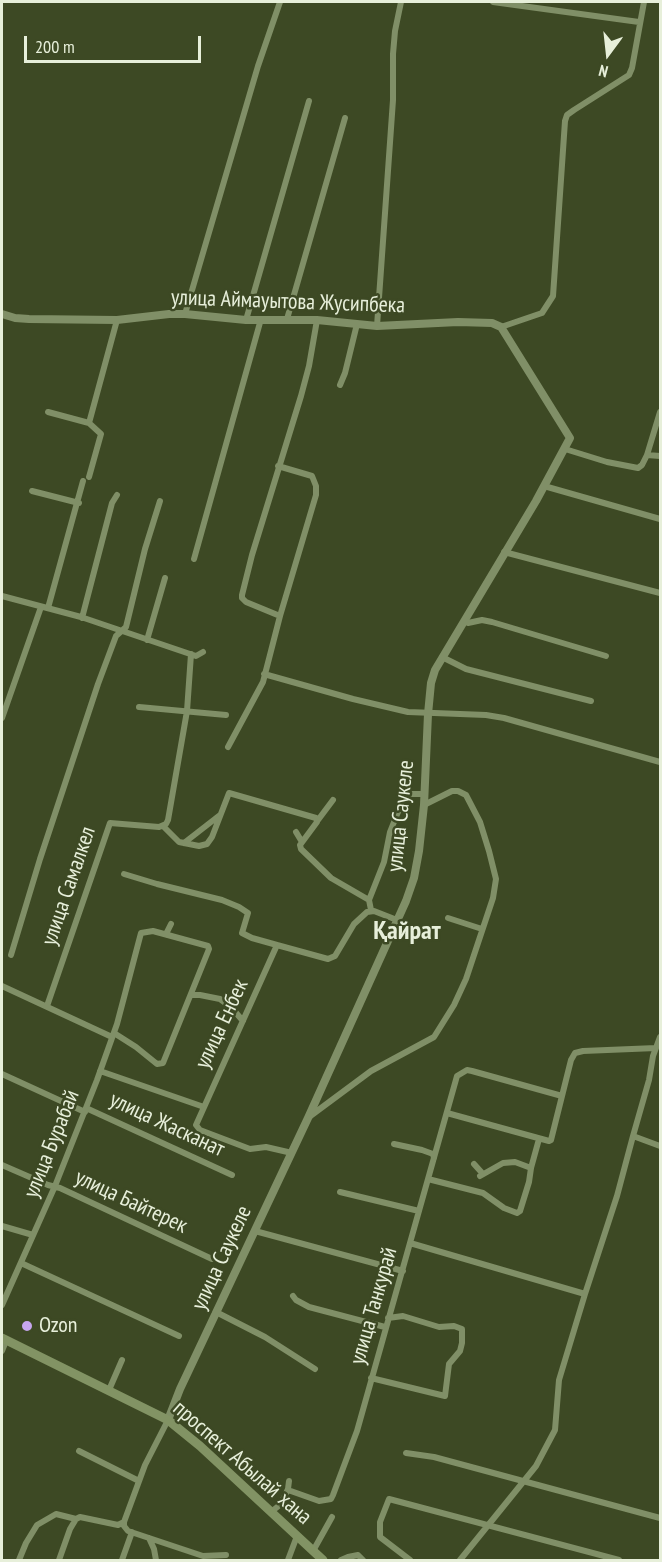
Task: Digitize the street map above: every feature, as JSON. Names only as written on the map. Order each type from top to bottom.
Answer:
[{"type":"main road","name":"проспект Абылай хана","points":[[4,1340],[168,1420],[200,1446],[323,1560]]},
{"type":"street","points":[[185,314],[258,66],[280,2]]},
{"type":"street","points":[[377,326],[393,100],[393,54],[401,2]]},
{"type":"street","points":[[493,2],[639,22]]},
{"type":"street","points":[[644,2],[629,75],[567,115],[565,121],[553,296],[542,313],[501,327],[513,350],[569,435],[565,449],[607,462],[638,468],[647,455],[660,412]]},
{"type":"street","points":[[246,320],[309,101]]},
{"type":"street","points":[[287,319],[345,118]]},
{"type":"street","name":"улица Аймауытова Жусипбека","points":[[2,316],[29,319],[117,320],[185,314],[246,320],[317,320],[377,326],[484,322],[501,327]]},
{"type":"street","points":[[194,559],[261,319]]},
{"type":"street","points":[[89,423],[117,320]]},
{"type":"street","points":[[280,616],[246,602],[242,595],[309,366],[317,320]]},
{"type":"street","points":[[340,385],[357,324]]},
{"type":"street","points":[[2,717],[44,608],[101,434],[89,423],[48,412]]},
{"type":"street","name":"улица Саукеле","points":[[168,1420],[180,1389],[308,1118],[397,921],[414,878],[424,805],[431,683],[441,657],[565,449]]},
{"type":"street","points":[[647,455],[660,456]]},
{"type":"street","points":[[228,747],[263,682],[316,495],[316,486],[312,476],[279,466]]},
{"type":"street","points":[[544,486],[660,519]]},
{"type":"street","points":[[32,491],[78,503]]},
{"type":"street","points":[[82,618],[112,503],[117,495]]},
{"type":"street","points":[[11,955],[98,684],[113,642],[126,627],[160,501]]},
{"type":"street","points":[[504,552],[660,593]]},
{"type":"street","points":[[147,640],[165,578]]},
{"type":"street","points":[[2,596],[82,618],[191,654],[200,655],[203,652]]},
{"type":"street","points":[[465,620],[468,623],[482,620],[492,622],[606,656]]},
{"type":"street","points":[[191,654],[188,711],[168,820],[163,826],[183,843],[198,846],[207,844],[212,837],[229,793],[318,820]]},
{"type":"street","points":[[441,657],[466,669],[591,700]]},
{"type":"street","points":[[264,674],[408,712],[486,715],[504,718],[660,762]]},
{"type":"street","points":[[139,707],[225,715]]},
{"type":"street","points":[[308,1118],[371,1071],[427,1043],[434,1037],[454,1005],[466,979],[493,898],[496,879],[489,851],[471,802],[466,795],[452,791],[424,805]]},
{"type":"street","points":[[371,910],[369,900],[384,862],[390,832],[398,812],[410,794],[424,794]]},
{"type":"street","points":[[333,800],[300,846],[301,849],[331,878],[369,900]]},
{"type":"street","points":[[183,843],[221,814]]},
{"type":"street","name":"улица Самалкел","points":[[47,1006],[110,823],[163,826]]},
{"type":"street","points":[[296,832],[303,842]]},
{"type":"street","points":[[124,874],[222,900],[239,907],[248,913],[242,933],[328,959],[332,958],[363,914],[371,910],[397,921]]},
{"type":"street","points":[[448,918],[483,929]]},
{"type":"street","points":[[2,986],[113,1035],[136,1047],[157,1064],[164,1063],[209,947],[166,934],[171,924]]},
{"type":"street","name":"улица Бурабай","points":[[2,1305],[56,1186],[86,1110],[113,1035],[141,933],[153,931],[166,934]]},
{"type":"street","name":"улица Енбек","points":[[204,1107],[277,945]]},
{"type":"street","points":[[191,996],[200,995],[220,999],[231,1007],[243,1021]]},
{"type":"street","points":[[460,1560],[536,1466],[555,1430],[559,1380],[617,1196],[660,1037]]},
{"type":"street","points":[[647,1048],[651,1050],[653,1059],[660,1067]]},
{"type":"street","points":[[447,1113],[549,1142],[571,1059],[575,1053],[592,1050],[656,1048]]},
{"type":"street","name":"улица Танкурай","points":[[288,1490],[313,1500],[332,1499],[357,1431],[457,1076],[467,1070],[562,1096]]},
{"type":"street","points":[[100,1071],[204,1107],[196,1125],[200,1130],[250,1149],[266,1147],[292,1153]]},
{"type":"street","name":"улица Жасканат","points":[[2,1074],[232,1175]]},
{"type":"street","points":[[633,1136],[660,1146]]},
{"type":"street","points":[[428,1179],[483,1193],[504,1208],[517,1213],[520,1211],[532,1174],[531,1168],[539,1139]]},
{"type":"street","points":[[394,1144],[422,1150],[433,1154],[434,1158]]},
{"type":"street","points":[[474,1164],[481,1175],[503,1163],[515,1162],[531,1168]]},
{"type":"street","name":"улица Байтерек","points":[[2,1165],[48,1185],[56,1186],[212,1259]]},
{"type":"street","points":[[340,1192],[419,1211]]},
{"type":"street","points":[[2,1226],[33,1235]]},
{"type":"street","points":[[255,1230],[403,1271]]},
{"type":"street","points":[[410,1244],[585,1294]]},
{"type":"street","points":[[21,1263],[179,1336]]},
{"type":"street","points":[[293,1296],[296,1300],[309,1306],[385,1327]]},
{"type":"street","points":[[216,1312],[265,1337],[315,1370]]},
{"type":"street","points":[[371,1378],[446,1396],[449,1364],[462,1343],[462,1329],[454,1326],[439,1327],[403,1316],[388,1318]]},
{"type":"street","points":[[2,1351],[4,1340]]},
{"type":"street","points":[[109,1390],[122,1360]]},
{"type":"street","points":[[168,1420],[154,1445],[139,1481],[124,1522],[126,1529],[203,1556],[226,1555]]},
{"type":"street","points":[[79,1451],[139,1481]]},
{"type":"street","points":[[406,1453],[434,1457],[660,1518]]},
{"type":"street","points":[[271,1512],[281,1504],[288,1490],[289,1481]]},
{"type":"street","points":[[411,1560],[380,1537],[380,1522],[389,1499],[619,1560]]},
{"type":"street","points":[[19,1560],[37,1525],[56,1514],[76,1519]]},
{"type":"street","points":[[60,1560],[70,1529],[80,1516],[118,1525],[124,1522]]},
{"type":"street","points":[[313,1551],[332,1517]]},
{"type":"street","points":[[122,1560],[132,1532]]},
{"type":"street","points":[[288,1560],[297,1536]]},
{"type":"street","points":[[148,1538],[154,1549],[156,1560]]},
{"type":"street","points":[[341,1560],[358,1555],[363,1560]]},
{"type":"place","name":"Ozon","points":[[27,1326]]},
{"type":"district","name":"Қайрат","points":[[407,932]]}]
